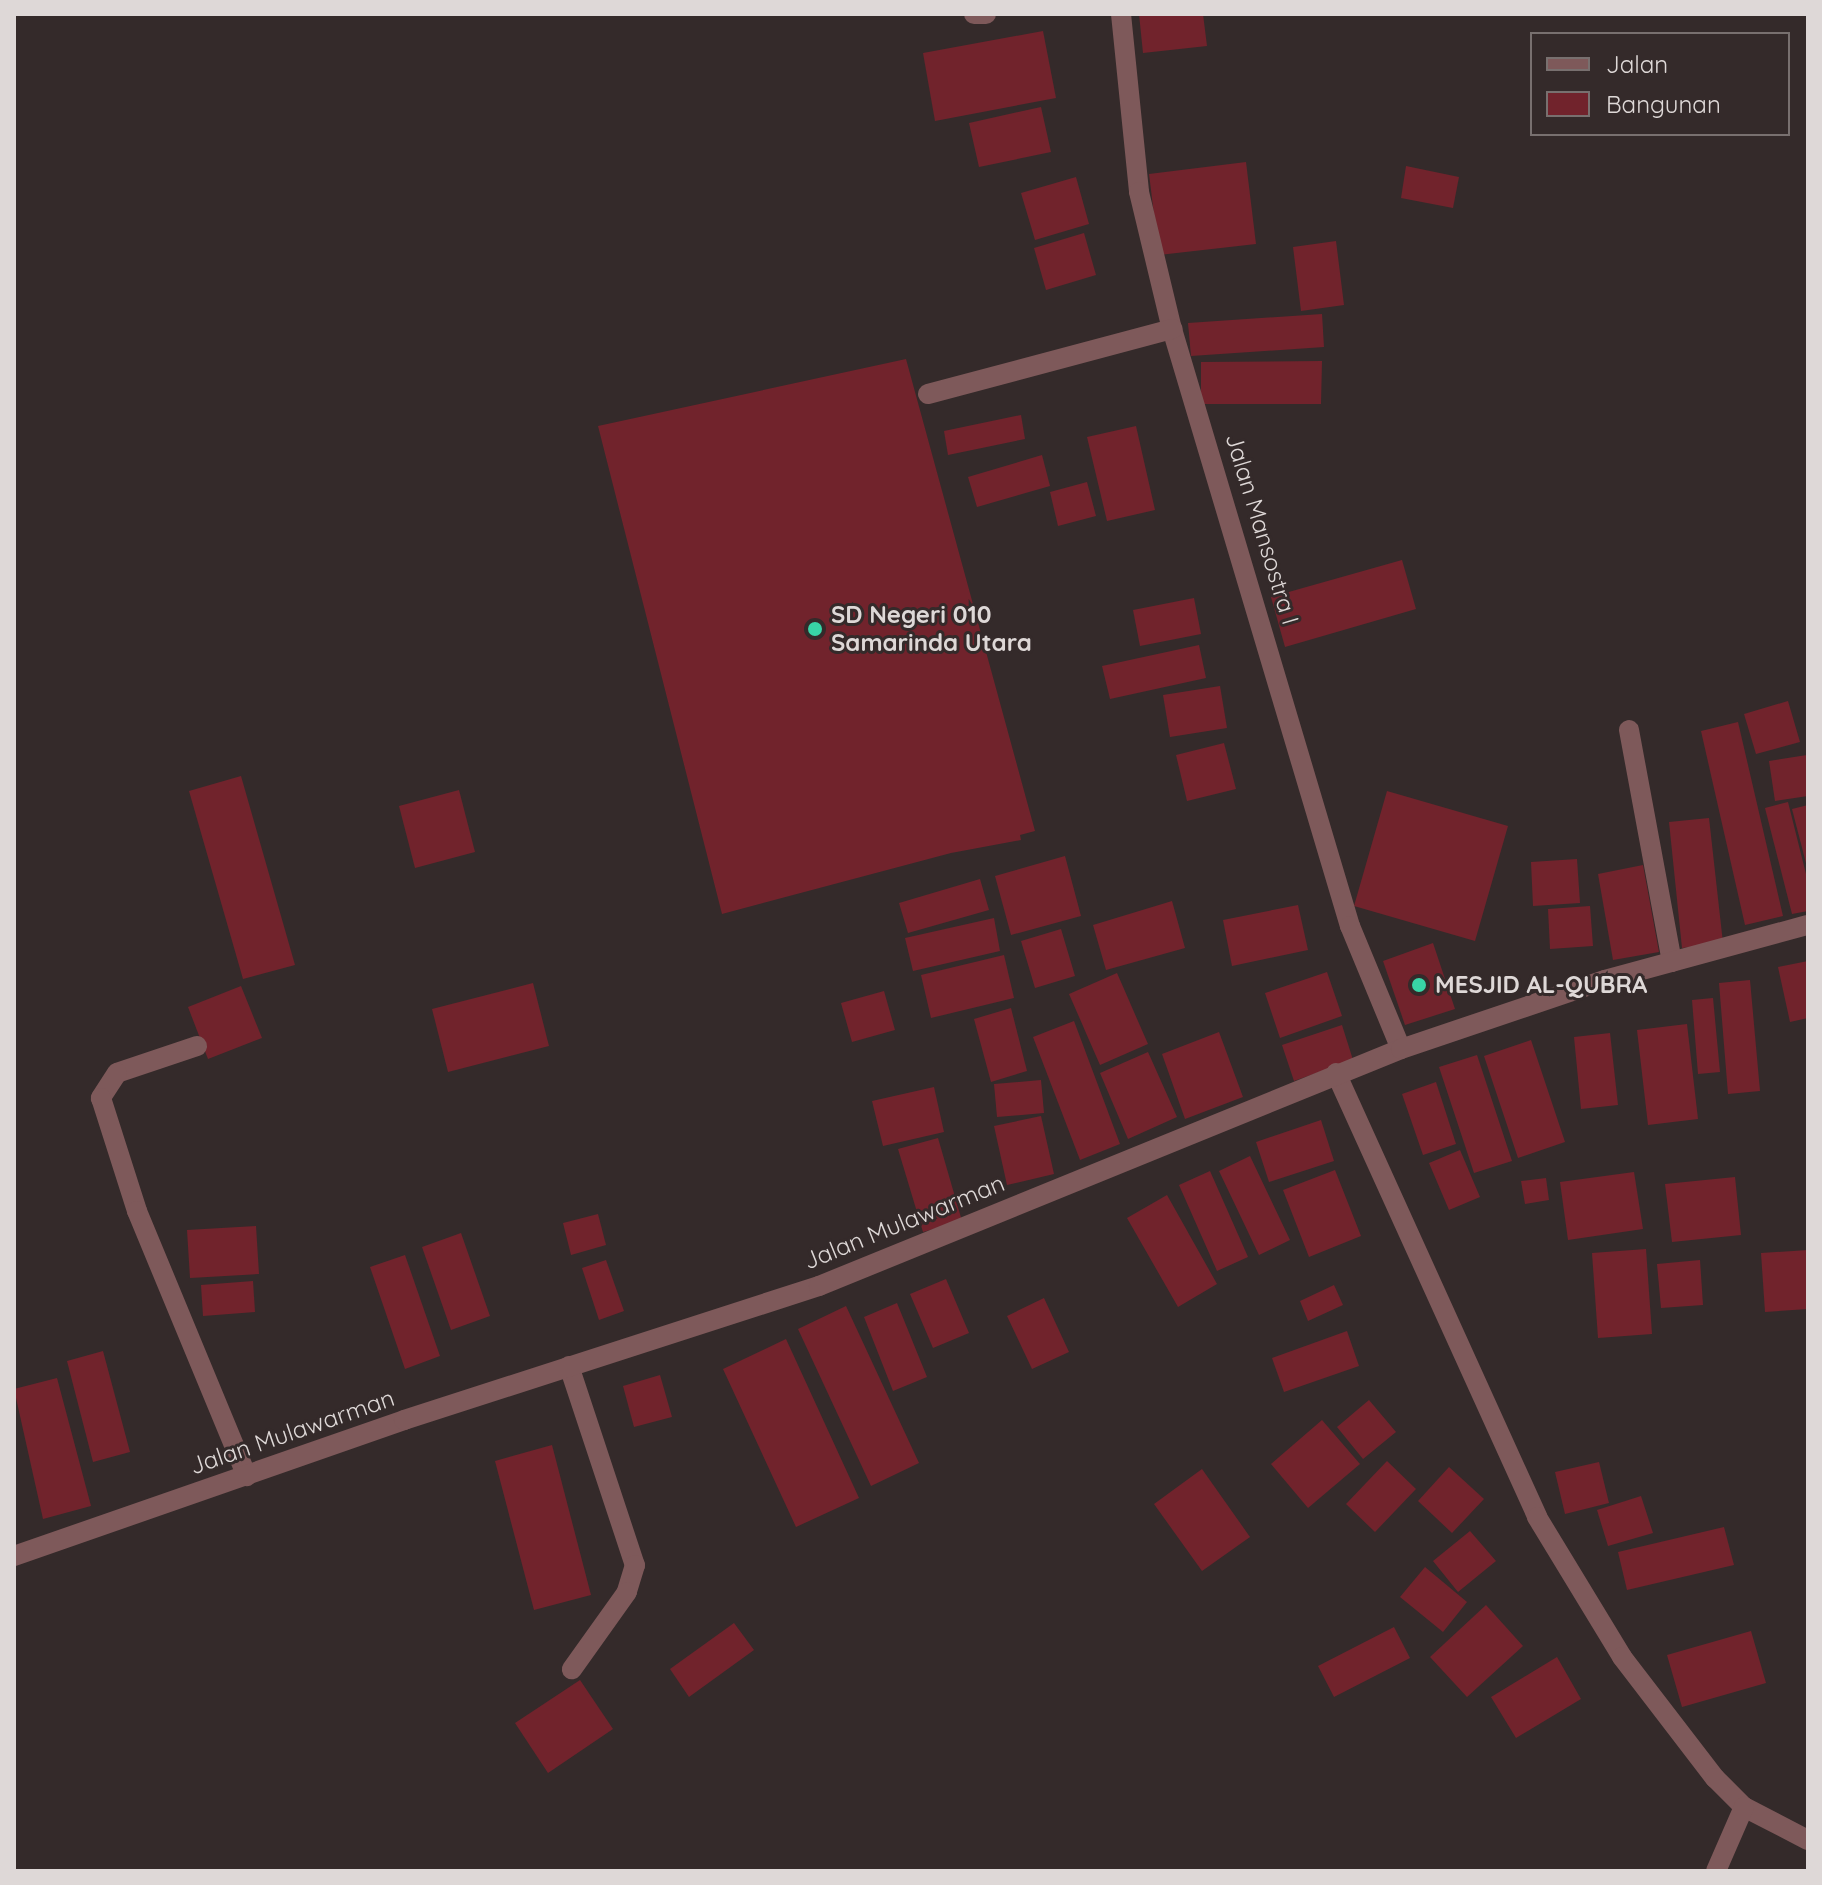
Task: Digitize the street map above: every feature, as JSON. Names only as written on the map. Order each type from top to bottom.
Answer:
[{"type":"street","points":[[974,14],[986,14]]},
{"type":"street","name":"Jalan Mansostra I","points":[[1121,14],[1139,192],[1172,329],[1293,719],[1350,926],[1401,1049]]},
{"type":"street","points":[[928,394],[1172,329]]},
{"type":"street","points":[[1629,730],[1672,962]]},
{"type":"street","name":"Jalan Mulawarman","points":[[14,1556],[569,1366],[819,1286],[1401,1049],[1672,962],[1808,925]]},
{"type":"street","points":[[197,1046],[117,1073],[101,1098],[137,1211],[247,1476]]},
{"type":"street","points":[[1336,1073],[1537,1517],[1622,1657],[1715,1778],[1744,1807],[1808,1840]]},
{"type":"street","points":[[569,1366],[635,1565],[627,1592],[572,1669]]},
{"type":"street","points":[[1716,1871],[1744,1807]]},
{"type":"building","points":[[1139,14],[1203,14],[1207,46],[1143,53]]},
{"type":"building","points":[[1043,31],[1056,98],[935,121],[923,53]]},
{"type":"building","points":[[1041,107],[1051,152],[979,167],[969,123]]},
{"type":"building","points":[[1246,162],[1256,244],[1159,255],[1149,174]]},
{"type":"building","points":[[1406,166],[1459,177],[1453,208],[1401,198]]},
{"type":"building","points":[[1076,177],[1089,224],[1035,240],[1021,193]]},
{"type":"building","points":[[1084,233],[1096,275],[1046,290],[1034,248]]},
{"type":"building","points":[[1336,241],[1344,305],[1301,311],[1293,247]]},
{"type":"building","points":[[1322,314],[1324,347],[1191,356],[1188,323]]},
{"type":"building","name":"SD Negeri 010 Samarinda Utara","points":[[906,359],[1035,831],[1020,835],[1021,840],[951,853],[722,914],[598,426]]},
{"type":"building","points":[[1322,361],[1321,404],[1201,404],[1201,362]]},
{"type":"building","points":[[1021,415],[1025,439],[948,455],[944,431]]},
{"type":"building","points":[[1136,426],[1155,510],[1107,521],[1087,437]]},
{"type":"building","points":[[1042,455],[1050,486],[977,507],[968,477]]},
{"type":"building","points":[[1087,482],[1096,516],[1058,526],[1050,492]]},
{"type":"building","points":[[1402,560],[1416,609],[1285,647],[1271,597]]},
{"type":"building","points":[[1194,598],[1201,634],[1140,646],[1133,610]]},
{"type":"building","points":[[1199,645],[1206,678],[1110,699],[1102,666]]},
{"type":"building","points":[[1220,686],[1227,728],[1170,737],[1163,695]]},
{"type":"building","points":[[1788,701],[1800,742],[1756,754],[1744,714]]},
{"type":"building","points":[[1738,722],[1783,916],[1745,925],[1701,731]]},
{"type":"building","points":[[1224,743],[1236,789],[1187,801],[1176,755]]},
{"type":"building","points":[[1807,755],[1808,796],[1775,801],[1769,761]]},
{"type":"building","points":[[241,776],[295,965],[243,979],[189,791]]},
{"type":"building","points":[[459,790],[475,852],[415,868],[399,806]]},
{"type":"building","points":[[1387,791],[1508,826],[1475,941],[1354,906]]},
{"type":"building","points":[[1788,802],[1808,882],[1808,911],[1792,914],[1765,808]]},
{"type":"building","points":[[1808,805],[1808,867],[1807,867],[1792,809]]},
{"type":"building","points":[[1709,818],[1723,943],[1682,948],[1669,822]]},
{"type":"building","points":[[1065,856],[1081,916],[1011,935],[995,876]]},
{"type":"building","points":[[1577,859],[1580,903],[1533,906],[1531,862]]},
{"type":"building","points":[[1643,865],[1659,952],[1613,960],[1598,874]]},
{"type":"building","points":[[980,879],[989,910],[908,933],[899,903]]},
{"type":"building","points":[[1172,901],[1185,948],[1106,970],[1093,925]]},
{"type":"building","points":[[1298,905],[1308,950],[1232,966],[1223,920]]},
{"type":"building","points":[[1590,906],[1593,946],[1550,949],[1548,909]]},
{"type":"building","points":[[994,918],[1000,951],[913,971],[905,938]]},
{"type":"building","points":[[1061,929],[1075,976],[1035,988],[1021,941]]},
{"type":"building","name":"MESJID AL-QUBRA","points":[[1433,943],[1455,1009],[1405,1025],[1383,961]]},
{"type":"building","points":[[1004,955],[1014,998],[931,1018],[921,975]]},
{"type":"building","points":[[1808,961],[1808,1018],[1790,1022],[1778,967]]},
{"type":"building","points":[[1327,972],[1342,1016],[1280,1038],[1265,993]]},
{"type":"building","points":[[1117,973],[1148,1044],[1100,1065],[1069,994]]},
{"type":"building","points":[[1750,980],[1760,1091],[1728,1094],[1719,983]]},
{"type":"building","points":[[533,983],[549,1046],[448,1072],[432,1009]]},
{"type":"building","points":[[241,986],[262,1038],[208,1059],[188,1007]]},
{"type":"building","points":[[884,991],[895,1030],[852,1042],[841,1003]]},
{"type":"building","points":[[1713,998],[1720,1072],[1698,1074],[1692,1000]]},
{"type":"building","points":[[1011,1008],[1027,1071],[991,1082],[974,1019]]},
{"type":"building","points":[[1074,1021],[1120,1144],[1080,1160],[1033,1037]]},
{"type":"building","points":[[1687,1024],[1698,1119],[1648,1125],[1637,1030]]},
{"type":"building","points":[[1342,1025],[1353,1060],[1294,1081],[1282,1045]]},
{"type":"building","points":[[1219,1032],[1243,1097],[1185,1119],[1162,1054]]},
{"type":"building","points":[[1610,1033],[1618,1105],[1581,1109],[1574,1037]]},
{"type":"building","points":[[1531,1040],[1565,1142],[1518,1158],[1484,1056]]},
{"type":"building","points":[[1148,1052],[1177,1117],[1128,1139],[1100,1073]]},
{"type":"building","points":[[1477,1055],[1512,1161],[1474,1173],[1439,1067]]},
{"type":"building","points":[[1041,1080],[1044,1113],[997,1117],[994,1084]]},
{"type":"building","points":[[1436,1082],[1456,1144],[1423,1155],[1402,1094]]},
{"type":"building","points":[[934,1087],[944,1132],[883,1146],[872,1101]]},
{"type":"building","points":[[1041,1116],[1054,1174],[1007,1185],[994,1126]]},
{"type":"building","points":[[1321,1120],[1334,1161],[1269,1182],[1256,1142]]},
{"type":"building","points":[[938,1138],[962,1221],[923,1232],[898,1149]]},
{"type":"building","points":[[1460,1150],[1480,1197],[1449,1210],[1429,1163]]},
{"type":"building","points":[[1250,1156],[1290,1240],[1259,1255],[1219,1171]]},
{"type":"building","points":[[1335,1170],[1361,1236],[1309,1257],[1283,1190]]},
{"type":"building","points":[[1210,1171],[1248,1257],[1217,1271],[1179,1185]]},
{"type":"building","points":[[1634,1172],[1643,1229],[1568,1240],[1560,1182]]},
{"type":"building","points":[[1735,1177],[1741,1235],[1672,1242],[1665,1184]]},
{"type":"building","points":[[1546,1178],[1549,1200],[1525,1204],[1521,1181]]},
{"type":"building","points":[[1167,1195],[1217,1284],[1178,1307],[1127,1218]]},
{"type":"building","points":[[598,1214],[606,1245],[571,1255],[563,1223]]},
{"type":"building","points":[[256,1226],[259,1274],[190,1278],[187,1230]]},
{"type":"building","points":[[461,1233],[490,1316],[451,1330],[422,1247]]},
{"type":"building","points":[[1646,1249],[1652,1334],[1598,1338],[1592,1253]]},
{"type":"building","points":[[1808,1250],[1808,1309],[1765,1312],[1761,1253]]},
{"type":"building","points":[[405,1255],[440,1356],[405,1369],[370,1267]]},
{"type":"building","points":[[606,1260],[624,1311],[599,1320],[582,1268]]},
{"type":"building","points":[[1700,1260],[1703,1305],[1661,1308],[1657,1264]]},
{"type":"building","points":[[946,1279],[969,1333],[933,1348],[910,1294]]},
{"type":"building","points":[[253,1281],[255,1312],[203,1316],[201,1285]]},
{"type":"building","points":[[1334,1285],[1343,1305],[1308,1321],[1300,1301]]},
{"type":"building","points":[[1044,1298],[1069,1352],[1032,1369],[1007,1316]]},
{"type":"building","points":[[897,1303],[927,1377],[893,1391],[864,1317]]},
{"type":"building","points":[[846,1306],[919,1463],[871,1486],[798,1329]]},
{"type":"building","points":[[1347,1331],[1359,1366],[1284,1392],[1272,1358]]},
{"type":"building","points":[[786,1339],[859,1498],[796,1527],[723,1369]]},
{"type":"building","points":[[103,1351],[130,1452],[93,1462],[67,1361]]},
{"type":"building","points":[[660,1375],[672,1417],[634,1427],[623,1386]]},
{"type":"building","points":[[57,1378],[91,1506],[43,1519],[14,1389]]},
{"type":"building","points":[[1369,1400],[1396,1432],[1363,1459],[1337,1427]]},
{"type":"building","points":[[1322,1420],[1360,1464],[1308,1508],[1271,1464]]},
{"type":"building","points":[[552,1445],[591,1595],[534,1610],[495,1461]]},
{"type":"building","points":[[1387,1461],[1416,1489],[1375,1532],[1346,1504]]},
{"type":"building","points":[[1599,1462],[1609,1503],[1565,1514],[1555,1472]]},
{"type":"building","points":[[1449,1467],[1484,1499],[1452,1533],[1418,1501]]},
{"type":"building","points":[[1202,1469],[1250,1537],[1202,1571],[1154,1504]]},
{"type":"building","points":[[1641,1496],[1653,1533],[1608,1546],[1597,1510]]},
{"type":"building","points":[[1724,1527],[1734,1565],[1627,1590],[1618,1552]]},
{"type":"building","points":[[1470,1531],[1496,1561],[1458,1592],[1433,1561]]},
{"type":"building","points":[[1425,1567],[1467,1602],[1443,1632],[1400,1597]]},
{"type":"building","points":[[1486,1605],[1523,1646],[1467,1697],[1430,1657]]},
{"type":"building","points":[[734,1623],[754,1650],[689,1697],[670,1669]]},
{"type":"building","points":[[1394,1627],[1410,1658],[1334,1697],[1318,1666]]},
{"type":"building","points":[[1751,1631],[1766,1683],[1682,1707],[1667,1655]]},
{"type":"building","points":[[1557,1657],[1581,1699],[1516,1738],[1491,1697]]},
{"type":"building","points":[[580,1680],[613,1729],[548,1773],[515,1723]]},
{"type":"place","name":"SD Negeri 010 Samarinda Utara","points":[[815,629]]},
{"type":"place","name":"MESJID AL-QUBRA","points":[[1419,985]]}]
